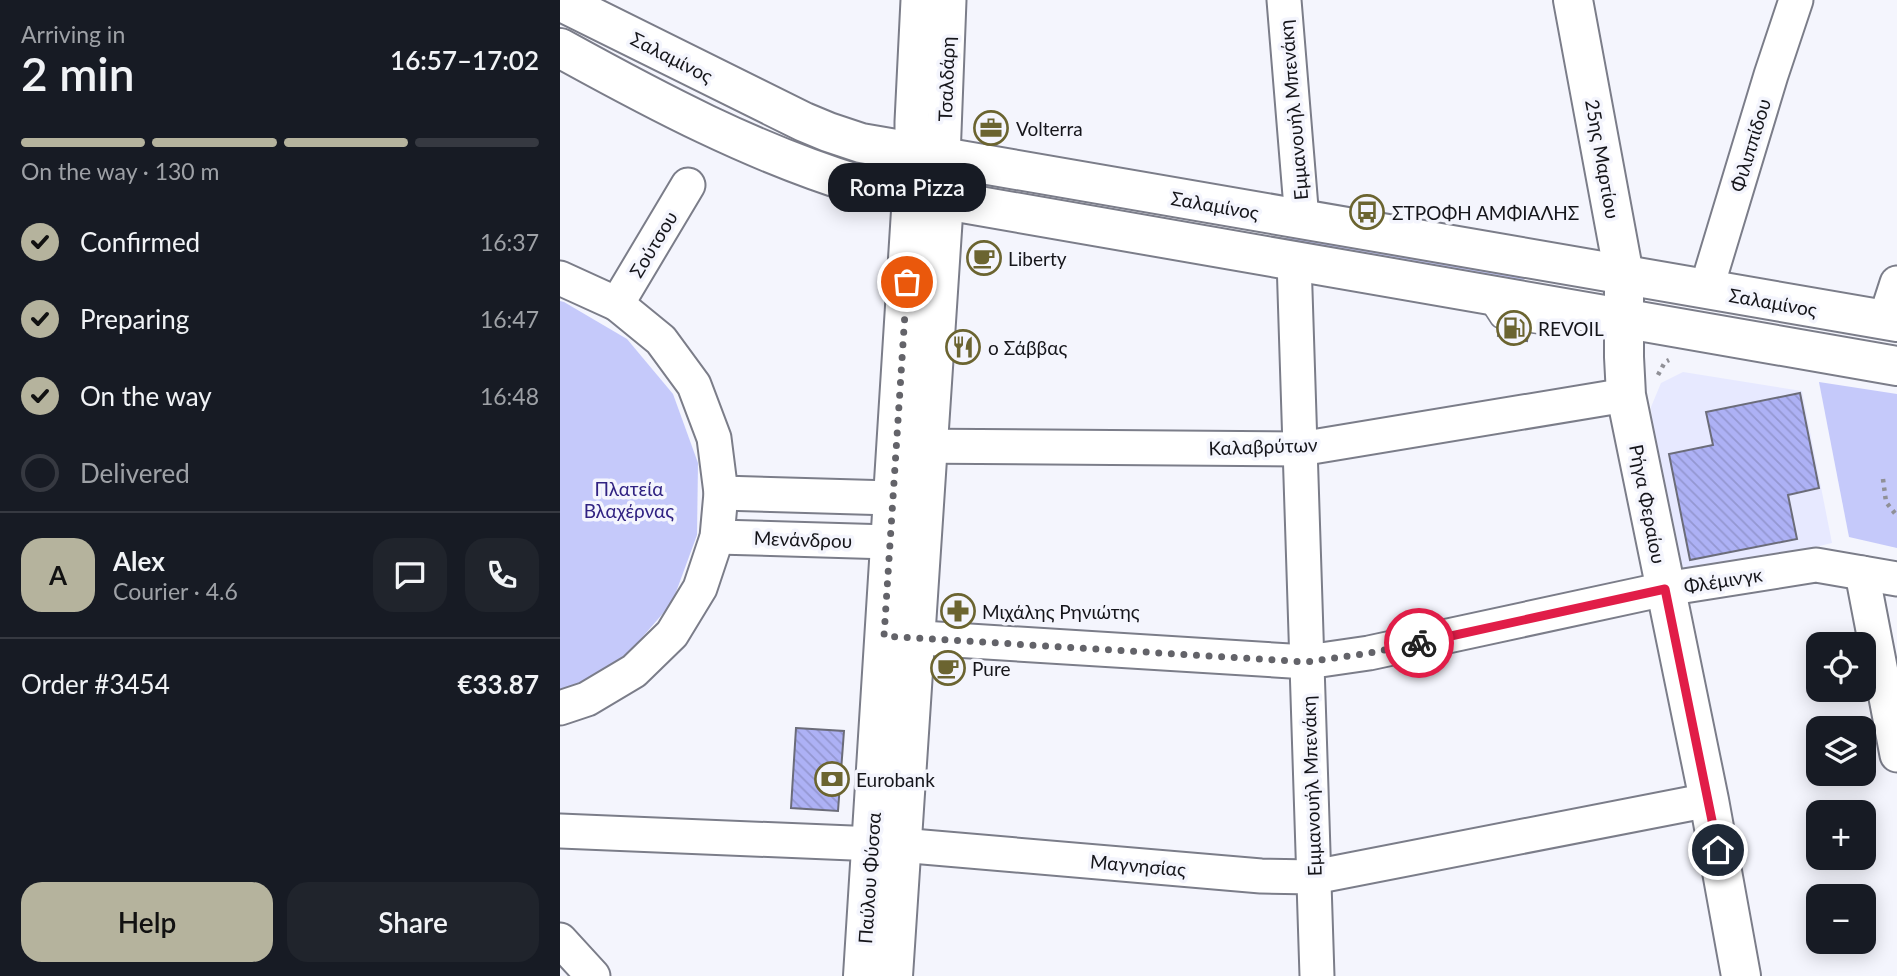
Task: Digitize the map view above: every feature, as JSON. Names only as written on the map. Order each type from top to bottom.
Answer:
[{"type":"main road","name":"25ης Μαρτίου","points":[[1573,0],[1624,275],[1624,319]]},
{"type":"main road","name":"Σαλαμίνος","points":[[560,1],[738,90],[828,132],[862,143],[1891,321]]},
{"type":"main road","points":[[560,48],[719,131],[795,164],[859,185],[1897,366]]},
{"type":"main road","name":"Παύλου Φύσσα","points":[[893,976],[886,845],[928,197],[928,155]]},
{"type":"main road","name":"Ρήγα Φεραίου","points":[[1624,319],[1626,395],[1709,800],[1741,976]]},
{"type":"main road","name":"Παύλου Φύσσα","points":[[900,637],[890,542],[892,498],[912,446]]},
{"type":"main road","name":"Παύλου Φύσσα","points":[[863,976],[869,872],[886,845]]},
{"type":"street","name":"Τσαλδάρη","points":[[918,0],[912,122],[928,155]]},
{"type":"street","name":"Τσαλδάρη","points":[[928,155],[949,0]]},
{"type":"street","name":"Εμμανουήλ Μπενάκη","points":[[1284,0],[1302,220]]},
{"type":"street","name":"Φιλιππίδου","points":[[1706,290],[1796,0]]},
{"type":"street","name":"Σούτσου","points":[[617,304],[688,185]]},
{"type":"street","name":"Εμμανουήλ Μπενάκη","points":[[1294,260],[1317,976]]},
{"type":"street","points":[[560,278],[617,304],[661,340],[694,385],[714,438],[721,493],[717,537],[701,588],[672,634],[634,671],[587,699],[560,708]]},
{"type":"street","points":[[1891,321],[1897,283]]},
{"type":"street","name":"Καλαβρύτων","points":[[912,446],[1300,449],[1626,395]]},
{"type":"street","points":[[721,493],[892,498]]},
{"type":"street","name":"Μενάνδρου","points":[[717,537],[890,542]]},
{"type":"street","name":"Φλέμινγκ","points":[[900,637],[1307,662],[1369,653],[1665,589],[1815,565],[1897,579]]},
{"type":"street","points":[[1862,573],[1897,755]]},
{"type":"street","name":"Μαγνησίας","points":[[560,831],[886,845],[1261,876],[1314,877],[1709,800]]},
{"type":"street","points":[[560,940],[593,976]]},
{"type":"path","points":[[1882,479],[1886,502],[1897,516]]},
{"type":"shaded area","points":[[1683,372],[1802,391],[1832,543],[1683,578],[1653,439],[1651,407],[1661,383]]},
{"type":"green space","points":[[1213,235],[1315,239],[1523,276],[1524,280],[1318,244],[1221,239]]},
{"type":"green space","name":"Πλατεία Βλαχέρνας","points":[[560,301],[627,339],[673,394],[698,463],[697,535],[672,603],[625,657],[569,690],[560,692]]},
{"type":"green space","points":[[1819,382],[1897,394],[1897,548],[1849,537]]},
{"type":"building","points":[[1499,330],[1528,334],[1527,341],[1498,336]]},
{"type":"building","points":[[1800,393],[1819,488],[1788,495],[1797,539],[1690,560],[1669,454],[1713,445],[1706,412]]},
{"type":"building","points":[[796,728],[844,731],[838,811],[791,808]]},
{"type":"way so far","points":[[907,282],[884,636],[1307,662],[1419,643]]},
{"type":"place","name":"Volterra","points":[[991,128]]},
{"type":"place","name":"ΣΤΡΟΦΗ ΑΜΦΙΑΛΗΣ","points":[[1367,212]]},
{"type":"place","name":"Liberty","points":[[984,258]]},
{"type":"place","name":"Roma Pizza","points":[[907,282]]},
{"type":"place","name":"REVOIL","points":[[1514,328]]},
{"type":"place","name":"ο Σάββας","points":[[963,347]]},
{"type":"place","name":"Μιχάλης Ρηνιώτης","points":[[958,611]]},
{"type":"place","name":"Pure","points":[[948,668]]},
{"type":"place","name":"Eurobank","points":[[832,779]]},
{"type":"route","points":[[1419,643],[1665,589],[1718,850]]}]
